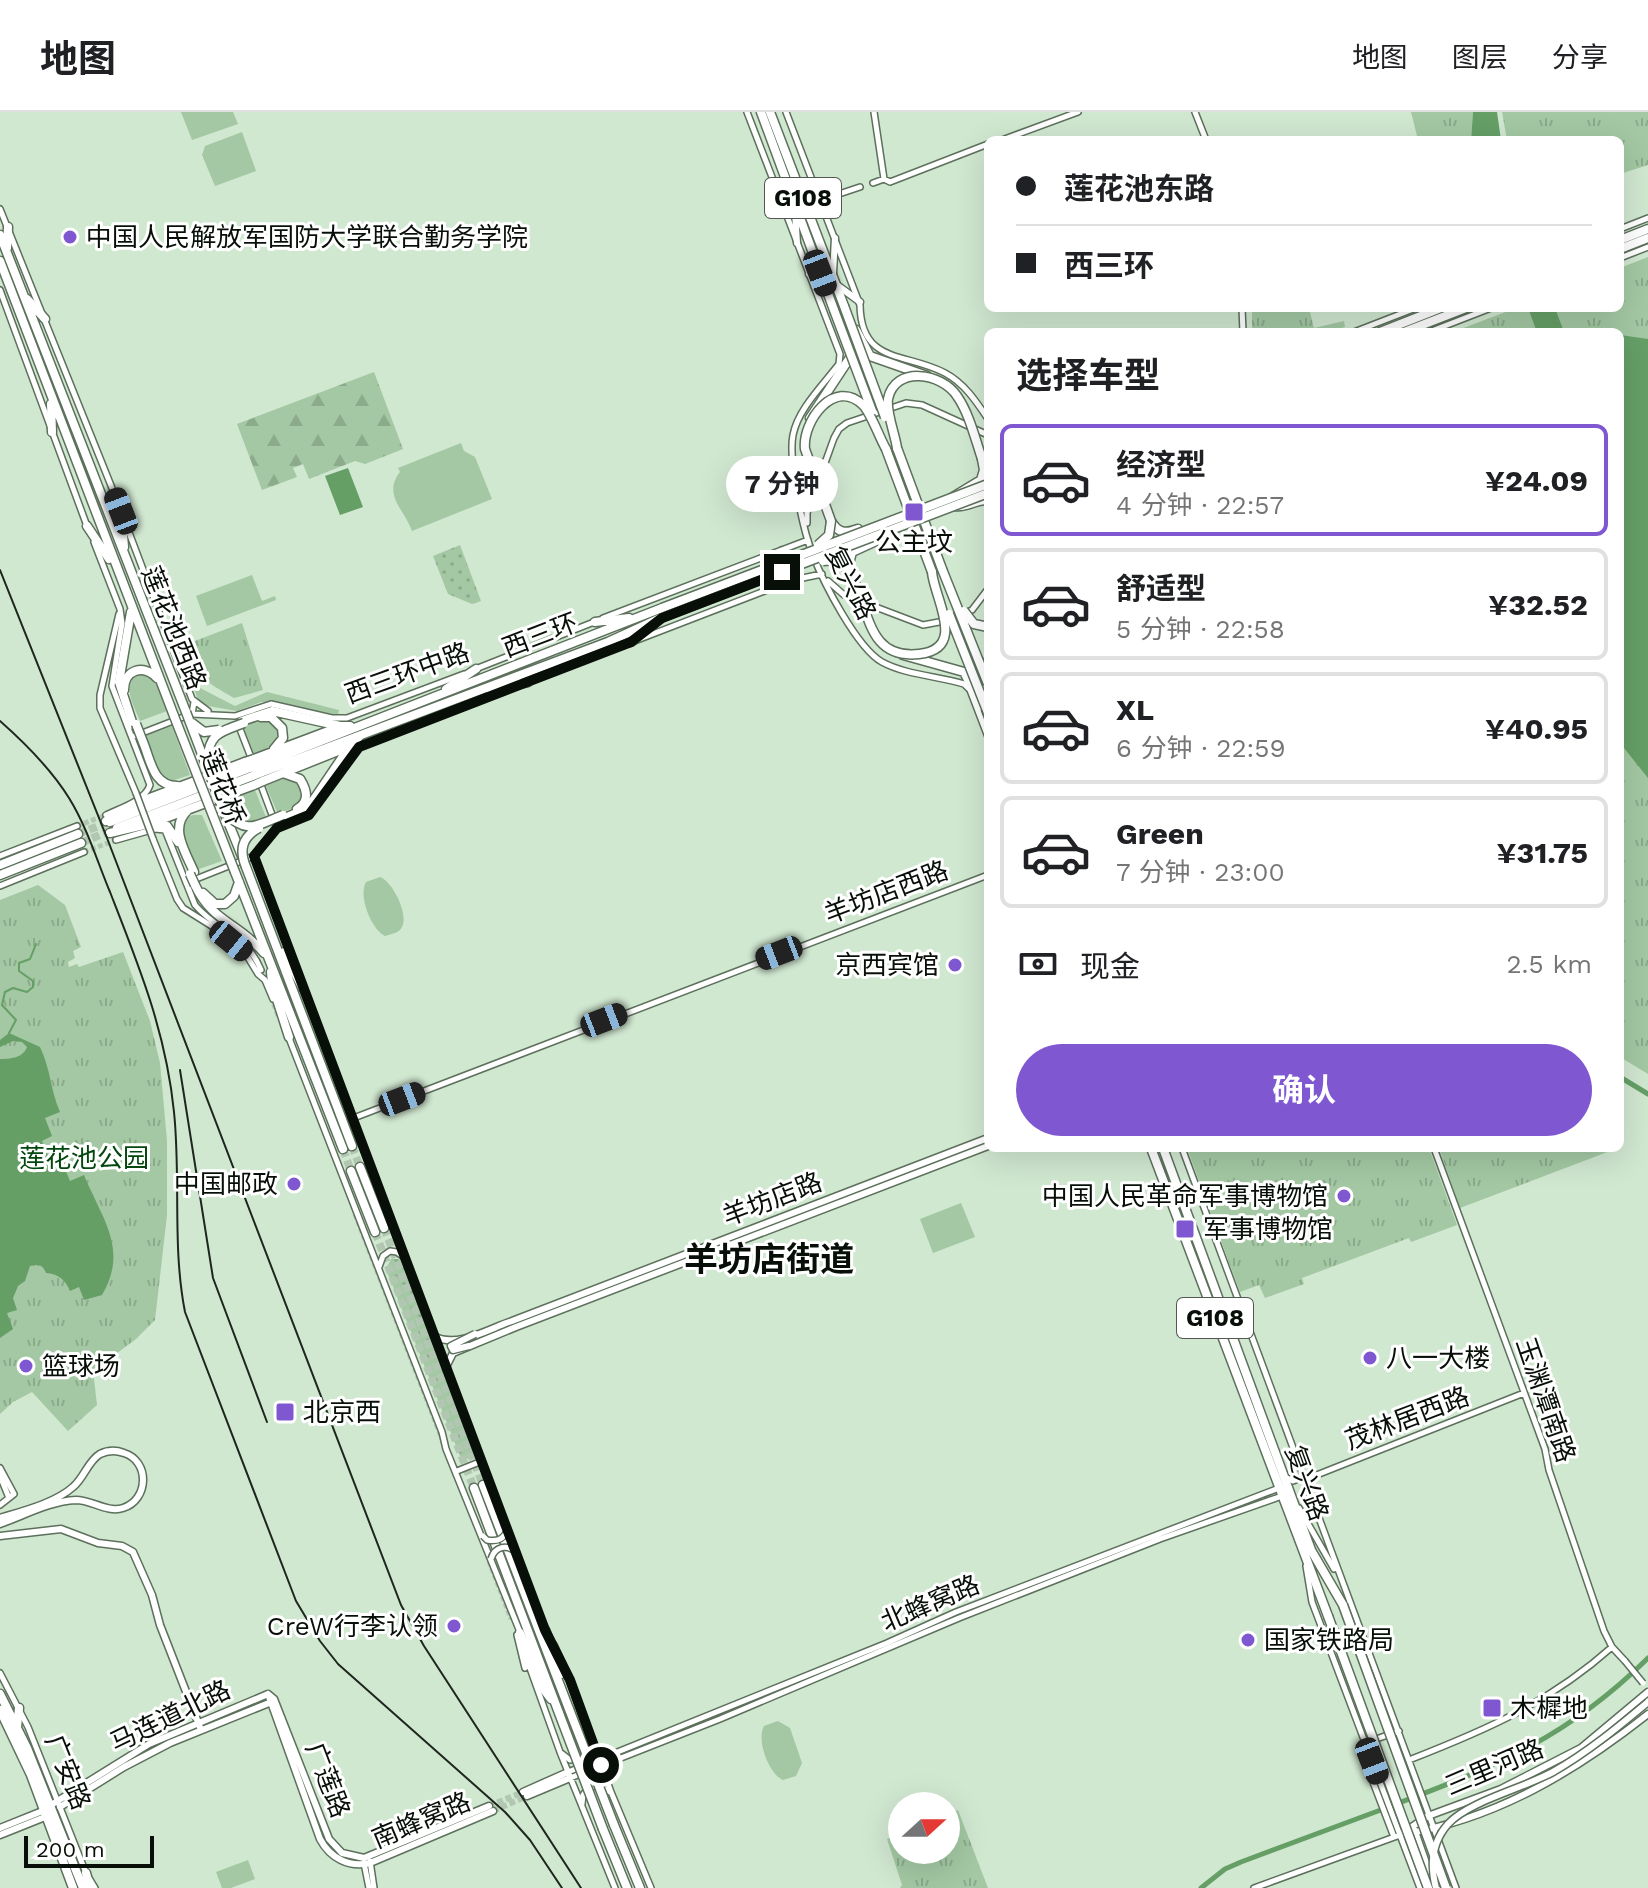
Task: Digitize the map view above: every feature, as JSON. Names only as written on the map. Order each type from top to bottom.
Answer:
[{"type":"highway","name":"G108","points":[[761,112],[886,449],[984,675]]},
{"type":"highway","name":"G108","points":[[770,112],[897,448],[984,703]]},
{"type":"highway","points":[[7,253],[8,227]]},
{"type":"highway","points":[[1624,238],[1648,229]]},
{"type":"highway","name":"莲花池西路","points":[[0,235],[51,396],[174,716]]},
{"type":"highway","points":[[1624,250],[1648,238]]},
{"type":"highway","name":"莲花池西路","points":[[0,261],[18,295],[189,715],[275,941]]},
{"type":"highway","points":[[0,278],[45,319]]},
{"type":"highway","points":[[1390,328],[1442,312]]},
{"type":"highway","points":[[1412,328],[1442,312]]},
{"type":"highway","points":[[848,317],[870,356],[942,381],[956,394],[984,470],[981,480],[961,490],[953,502],[962,507],[984,500]]},
{"type":"highway","points":[[851,356],[814,410],[804,438],[805,449],[831,521],[838,530],[844,533],[865,527],[880,530],[876,541],[852,552],[848,568],[874,633],[888,648],[964,672],[984,707]]},
{"type":"highway","points":[[897,448],[888,405],[891,392],[906,379],[928,376]]},
{"type":"highway","points":[[51,396],[52,432]]},
{"type":"highway","points":[[809,421],[829,400],[852,398],[867,410],[886,449]]},
{"type":"highway","name":"西三环","points":[[362,729],[608,642],[663,614],[953,502],[984,486]]},
{"type":"highway","name":"西三环","points":[[953,502],[984,494]]},
{"type":"highway","points":[[121,511],[125,560]]},
{"type":"highway","points":[[831,521],[826,540],[810,557],[821,562],[833,559],[848,568]]},
{"type":"highway","points":[[87,526],[119,574]]},
{"type":"highway","points":[[898,653],[927,652],[940,644],[945,635],[946,623],[933,587],[937,570],[951,581],[968,619],[984,627]]},
{"type":"highway","points":[[131,603],[132,617],[119,682],[159,780],[174,787],[254,772],[282,773],[300,779],[307,796],[304,805],[251,832],[243,843],[242,856]]},
{"type":"highway","points":[[631,642],[663,614]]},
{"type":"highway","name":"西三环","points":[[109,827],[638,617],[663,614]]},
{"type":"highway","points":[[595,622],[638,617]]},
{"type":"highway","points":[[432,698],[476,669]]},
{"type":"highway","points":[[134,724],[125,695],[126,679],[135,670],[145,670],[155,674],[162,685]]},
{"type":"highway","points":[[465,694],[528,682]]},
{"type":"highway","points":[[189,715],[204,732],[213,732],[272,711],[362,729],[308,808],[248,828],[236,823],[224,812]]},
{"type":"highway","name":"莲花桥","points":[[174,716],[270,959]]},
{"type":"highway","points":[[152,823],[189,809],[254,772],[267,754],[278,746],[283,738],[282,728],[278,722],[265,716],[241,720],[213,738],[208,747],[206,766]]},
{"type":"highway","points":[[267,754],[340,726]]},
{"type":"highway","points":[[109,827],[152,790],[153,779],[142,743]]},
{"type":"highway","points":[[282,773],[350,746]]},
{"type":"highway","points":[[142,801],[186,785]]},
{"type":"highway","points":[[189,809],[179,820],[178,829],[193,879],[209,901],[220,905],[231,900],[239,882]]},
{"type":"highway","points":[[109,827],[152,823],[162,824],[171,830],[210,910],[253,940],[270,959],[347,1148],[275,941]]},
{"type":"highway","points":[[0,872],[80,839]]},
{"type":"highway","points":[[275,941],[302,987]]},
{"type":"highway","points":[[270,959],[272,984],[289,1037]]},
{"type":"highway","name":"复兴路","points":[[1153,1152],[1283,1491],[1311,1550],[1343,1605],[1412,1831]]},
{"type":"highway","name":"复兴路","points":[[1164,1152],[1303,1553],[1412,1831]]},
{"type":"highway","points":[[356,1169],[380,1230]]},
{"type":"highway","points":[[479,1487],[627,1888]]},
{"type":"highway","points":[[545,1630],[563,1681],[563,1708]]},
{"type":"highway","points":[[520,1633],[542,1687],[563,1708],[640,1888]]},
{"type":"highway","name":"广安路","points":[[0,1694],[52,1808]]},
{"type":"highway","points":[[17,1728],[19,1708]]},
{"type":"highway","name":"广安路","points":[[0,1710],[52,1808]]},
{"type":"highway","points":[[37,1771],[40,1758]]},
{"type":"highway","points":[[52,1808],[73,1888]]},
{"type":"highway","points":[[52,1808],[83,1888]]},
{"type":"highway","name":"G108","points":[[1412,1831],[1427,1887]]},
{"type":"highway","name":"G108","points":[[1412,1831],[1446,1888]]},
{"type":"highway","points":[[86,1873],[92,1888]]},
{"type":"main road","points":[[794,204],[797,243]]},
{"type":"main road","points":[[835,238],[834,280],[860,302]]},
{"type":"main road","points":[[809,274],[829,296]]},
{"type":"main road","name":"羊坊店路","points":[[438,1338],[452,1340],[475,1334],[984,1140]]},
{"type":"main road","name":"羊坊店路","points":[[447,1362],[453,1353],[469,1346],[984,1148]]},
{"type":"main road","points":[[469,1346],[451,1349],[452,1345],[475,1334]]},
{"type":"main road","points":[[0,1518],[66,1493],[81,1480],[94,1459],[106,1452],[127,1454],[138,1462],[142,1471],[143,1488],[127,1507],[112,1510],[87,1500],[76,1500],[58,1503],[0,1524]]},
{"type":"main road","points":[[0,1536],[61,1529],[133,1552],[152,1595],[201,1730]]},
{"type":"main road","name":"三里河路","points":[[1412,1831],[1428,1816],[1501,1789],[1581,1748],[1648,1691]]},
{"type":"main road","name":"马连道北路","points":[[52,1808],[137,1751],[197,1722],[268,1694]]},
{"type":"main road","name":"广莲路","points":[[268,1694],[325,1848],[340,1860],[367,1861]]},
{"type":"main road","name":"广莲路","points":[[268,1694],[274,1699],[332,1845],[342,1853],[367,1861]]},
{"type":"main road","points":[[1427,1887],[1435,1848],[1442,1832],[1456,1816],[1562,1767],[1648,1702]]},
{"type":"main road","name":"马连道北路","points":[[52,1808],[124,1767],[201,1730],[269,1703]]},
{"type":"main road","name":"三里河路","points":[[1412,1831],[1509,1803],[1591,1758],[1648,1714]]},
{"type":"main road","points":[[525,1794],[569,1775]]},
{"type":"main road","points":[[1501,1789],[1503,1800],[1509,1803]]},
{"type":"main road","points":[[0,1828],[52,1808]]},
{"type":"main road","points":[[0,1835],[52,1808]]},
{"type":"main road","name":"南蜂窝路","points":[[367,1861],[491,1808]]},
{"type":"street","name":"复兴路","points":[[747,112],[840,357],[839,364],[795,426],[792,442],[796,483],[808,540],[846,622],[870,653],[892,666],[964,684],[970,690],[984,727]]},
{"type":"street","points":[[786,112],[875,348],[951,377],[969,392],[984,413]]},
{"type":"street","points":[[874,112],[884,179]]},
{"type":"street","points":[[1013,136],[1078,112]]},
{"type":"street","points":[[1195,112],[1204,136]]},
{"type":"street","points":[[873,183],[884,179],[890,182],[984,146]]},
{"type":"street","points":[[821,200],[860,187]]},
{"type":"street","name":"莲花池西路","points":[[0,209],[194,702],[213,713]]},
{"type":"street","points":[[1624,227],[1648,218]]},
{"type":"street","points":[[1624,252],[1648,247]]},
{"type":"street","name":"莲花池西路","points":[[0,290],[120,609],[122,623],[112,686],[132,737]]},
{"type":"street","points":[[1364,328],[1406,312]]},
{"type":"street","points":[[1439,328],[1481,312]]},
{"type":"street","points":[[808,540],[807,513],[836,433],[842,426],[900,404],[922,405],[984,433]]},
{"type":"street","points":[[796,483],[825,461]]},
{"type":"street","name":"西三环中路","points":[[132,737],[189,715],[213,713],[241,720],[271,704],[332,718],[347,718],[808,540]]},
{"type":"street","points":[[781,550],[793,580]]},
{"type":"street","points":[[822,574],[844,595],[923,625],[972,610],[984,594]]},
{"type":"street","name":"西三环中路","points":[[193,879],[254,856],[277,828],[309,815],[359,747],[793,580],[822,574]]},
{"type":"street","points":[[120,609],[100,695],[100,708],[183,908],[251,949],[261,970]]},
{"type":"street","points":[[189,715],[194,702]]},
{"type":"street","points":[[241,720],[277,828]]},
{"type":"street","points":[[109,827],[148,791],[150,785],[132,737]]},
{"type":"street","points":[[109,827],[165,830],[193,879],[195,905],[244,951],[265,980],[483,1536],[511,1616],[521,1657],[530,1672]]},
{"type":"street","points":[[0,856],[80,839]]},
{"type":"street","points":[[0,886],[80,839]]},
{"type":"street","points":[[254,856],[351,1119],[438,1338],[545,1630],[570,1680],[611,1792],[651,1888]]},
{"type":"street","name":"羊坊店西路","points":[[351,1119],[984,877]]},
{"type":"street","name":"复兴路","points":[[1183,1152],[1425,1807],[1428,1816],[1412,1831]]},
{"type":"street","name":"玉渊潭南路","points":[[1435,1152],[1524,1393],[1604,1631],[1612,1647],[1648,1691]]},
{"type":"street","points":[[378,1269],[383,1256],[390,1251],[397,1252],[405,1259]]},
{"type":"street","name":"茂林居西路","points":[[1287,1478],[1293,1481],[1304,1478],[1524,1393]]},
{"type":"street","points":[[442,1432],[457,1479],[520,1633],[530,1672],[554,1737],[615,1888]]},
{"type":"street","points":[[457,1471],[482,1461]]},
{"type":"street","points":[[0,1468],[12,1496]]},
{"type":"street","points":[[0,1476],[12,1496]]},
{"type":"street","points":[[1283,1491],[1348,1594]]},
{"type":"street","name":"北蜂窝路","points":[[569,1775],[858,1663],[959,1618],[1283,1491]]},
{"type":"street","points":[[0,1505],[12,1496]]},
{"type":"street","points":[[483,1536],[487,1540],[499,1540],[508,1529]]},
{"type":"street","points":[[491,1559],[501,1547],[512,1548],[516,1552]]},
{"type":"street","name":"复兴路","points":[[1303,1553],[1312,1602],[1390,1819],[1412,1831],[1451,1875],[1456,1888]]},
{"type":"street","points":[[1409,1760],[1492,1727],[1533,1706],[1612,1647]]},
{"type":"street","name":"广安路","points":[[0,1673],[40,1758],[52,1808],[86,1873]]},
{"type":"street","points":[[554,1737],[567,1750],[579,1749],[585,1741],[586,1727]]},
{"type":"street","points":[[1365,1743],[1399,1731]]},
{"type":"street","points":[[560,1752],[570,1760],[583,1758],[588,1751],[590,1735]]},
{"type":"street","points":[[1581,1748],[1591,1758]]},
{"type":"street","points":[[581,1806],[583,1795],[589,1787],[599,1786],[611,1792]]},
{"type":"street","points":[[1390,1819],[1390,1828],[1412,1831]]},
{"type":"street","points":[[1254,1888],[1412,1831]]},
{"type":"street","points":[[367,1861],[371,1888]]},
{"type":"street","points":[[1427,1887],[1451,1875]]},
{"type":"green space","points":[[181,112],[233,112],[238,124],[192,140]]},
{"type":"green space","points":[[1411,112],[1473,112],[1471,136],[1417,136]]},
{"type":"green space","points":[[1502,112],[1648,112],[1648,165],[1624,173],[1624,136],[1506,136]]},
{"type":"green space","points":[[242,132],[256,171],[215,186],[202,155],[205,146]]},
{"type":"green space","points":[[1648,257],[1648,1074],[1624,1059],[1624,328],[1464,328],[1506,312],[1624,312],[1624,266]]},
{"type":"green space","points":[[1252,312],[1310,312],[1314,328],[1252,328]]},
{"type":"green space","points":[[1344,321],[1345,327],[1342,328],[1314,328]]},
{"type":"green space","points":[[374,372],[403,449],[365,464],[355,461],[309,479],[303,464],[293,468],[297,477],[262,490],[237,424]]},
{"type":"green space","points":[[461,443],[464,451],[475,457],[492,499],[412,531],[394,495],[395,480],[400,472],[398,468]]},
{"type":"green space","points":[[460,545],[481,601],[472,604],[448,594],[433,556]]},
{"type":"green space","points":[[252,575],[262,601],[275,596],[276,600],[207,626],[196,596]]},
{"type":"green space","points":[[242,623],[263,690],[234,698],[203,677],[187,644]]},
{"type":"green space","points":[[179,644],[188,668],[199,678],[200,688],[235,706],[267,692],[339,710],[338,715],[271,702],[261,702],[237,711],[202,705],[198,700]]},
{"type":"green space","points":[[139,671],[156,679],[167,711],[140,721],[130,689]]},
{"type":"green space","points":[[264,718],[276,724],[281,734],[273,747],[253,754],[243,726]]},
{"type":"green space","points":[[172,726],[190,775],[171,781],[157,768],[145,736]]},
{"type":"green space","points":[[283,777],[298,783],[302,795],[299,806],[278,814],[265,784]]},
{"type":"green space","points":[[255,790],[266,817],[246,823],[237,817],[231,799]]},
{"type":"green space","points":[[202,815],[222,861],[196,870],[181,831],[185,819]]},
{"type":"green space","points":[[380,877],[394,891],[404,921],[401,929],[385,936],[371,920],[364,895],[366,882]]},
{"type":"green space","name":"莲花池公园","points":[[38,885],[65,905],[81,947],[73,951],[75,958],[68,962],[69,967],[77,964],[79,967],[123,952],[150,1021],[160,1063],[167,1141],[167,1215],[155,1320],[136,1339],[93,1371],[97,1405],[68,1431],[32,1392],[13,1402],[0,1414],[0,900]]},
{"type":"green space","name":"中国人民革命军事博物馆","points":[[1188,1152],[1430,1152],[1457,1225],[1411,1242],[1409,1238],[1302,1278],[1304,1284],[1265,1298],[1259,1285],[1240,1292]]},
{"type":"green space","points":[[1440,1152],[1607,1152],[1460,1208]]},
{"type":"green space","points":[[961,1203],[975,1237],[933,1253],[920,1219]]},
{"type":"green space","points":[[391,1259],[399,1259],[402,1263],[476,1449],[470,1459],[460,1456],[386,1269]]},
{"type":"green space","points":[[778,1721],[790,1728],[802,1763],[796,1776],[783,1780],[769,1764],[762,1740],[764,1726]]},
{"type":"green space","points":[[960,1815],[988,1888],[900,1888],[902,1885],[895,1864],[960,1864]]},
{"type":"green space","points":[[248,1860],[255,1879],[222,1888],[216,1872]]},
{"type":"shaded area","points":[[1473,112],[1497,112],[1500,136],[1471,136]]},
{"type":"shaded area","points":[[1530,312],[1556,312],[1562,328],[1536,328]]},
{"type":"shaded area","points":[[1624,336],[1648,339],[1648,778],[1624,748]]},
{"type":"shaded area","points":[[348,468],[363,507],[340,515],[325,476]]},
{"type":"shaded area","points":[[9,1033],[40,1047],[60,1112],[45,1118],[52,1136],[42,1141],[52,1166],[62,1162],[70,1181],[84,1175],[110,1234],[113,1263],[102,1295],[84,1300],[79,1287],[70,1291],[61,1278],[46,1273],[40,1266],[30,1266],[25,1281],[18,1286],[13,1298],[17,1310],[7,1313],[13,1329],[0,1338],[0,1059],[19,1056],[27,1047],[22,1042],[13,1041],[0,1047],[0,1040]]},
{"type":"waterway","points":[[9,1033],[16,1020],[2,1005],[5,992],[13,988],[27,992],[33,987],[33,981],[19,971],[19,963],[30,959],[36,944]]},
{"type":"waterway","points":[[1624,1079],[1648,1094]]},
{"type":"waterway","points":[[1396,1804],[1468,1776],[1531,1746],[1589,1709],[1648,1658]]},
{"type":"waterway","points":[[1201,1888],[1225,1869],[1241,1862],[1386,1808]]},
{"type":"tunnel","points":[[77,826],[106,815]]},
{"type":"tunnel","points":[[78,834],[106,823]]},
{"type":"tunnel","points":[[81,843],[109,831]]},
{"type":"tunnel","points":[[84,852],[116,840]]},
{"type":"tunnel","points":[[271,997],[279,1018]]},
{"type":"tunnel","points":[[352,1146],[360,1167]]},
{"type":"tunnel","points":[[343,1149],[351,1171]]},
{"type":"tunnel","points":[[355,1214],[442,1439]]},
{"type":"tunnel","points":[[384,1228],[483,1485]]},
{"type":"tunnel","points":[[375,1232],[474,1488]]},
{"type":"tunnel","points":[[489,1561],[511,1619]]},
{"type":"tunnel","points":[[489,1806],[523,1792]]},
{"type":"tunnel","points":[[493,1811],[527,1796]]},
{"type":"railway","points":[[0,570],[107,838],[401,1605],[424,1646],[581,1888]]},
{"type":"railway","points":[[0,721],[46,767],[75,809],[141,973],[165,1054],[174,1112],[179,1262],[185,1312],[296,1601],[338,1664],[505,1812],[530,1840],[562,1888]]},
{"type":"railway","points":[[180,1070],[213,1278],[267,1422]]},
{"type":"place","name":"中国人民解放军国防大学联合勤务学院","points":[[70,237]]},
{"type":"place","name":"公主坟","points":[[914,512]]},
{"type":"place","name":"京西宾馆","points":[[955,965]]},
{"type":"place","name":"中国邮政","points":[[294,1184]]},
{"type":"place","name":"中国人民革命军事博物馆","points":[[1344,1196]]},
{"type":"place","name":"军事博物馆","points":[[1185,1229]]},
{"type":"place","name":"八一大楼","points":[[1370,1358]]},
{"type":"place","name":"篮球场","points":[[26,1366]]},
{"type":"place","name":"北京西","points":[[285,1412]]},
{"type":"place","name":"CreW行李认领","points":[[454,1626]]},
{"type":"place","name":"国家铁路局","points":[[1248,1640]]},
{"type":"place","name":"木樨地","points":[[1492,1708]]},
{"type":"district","name":"羊坊店街道","points":[[769,1259]]},
{"type":"route","points":[[601,1765],[570,1680],[545,1630],[254,856],[277,828],[309,815],[359,747],[631,642],[662,618],[782,572]]}]
